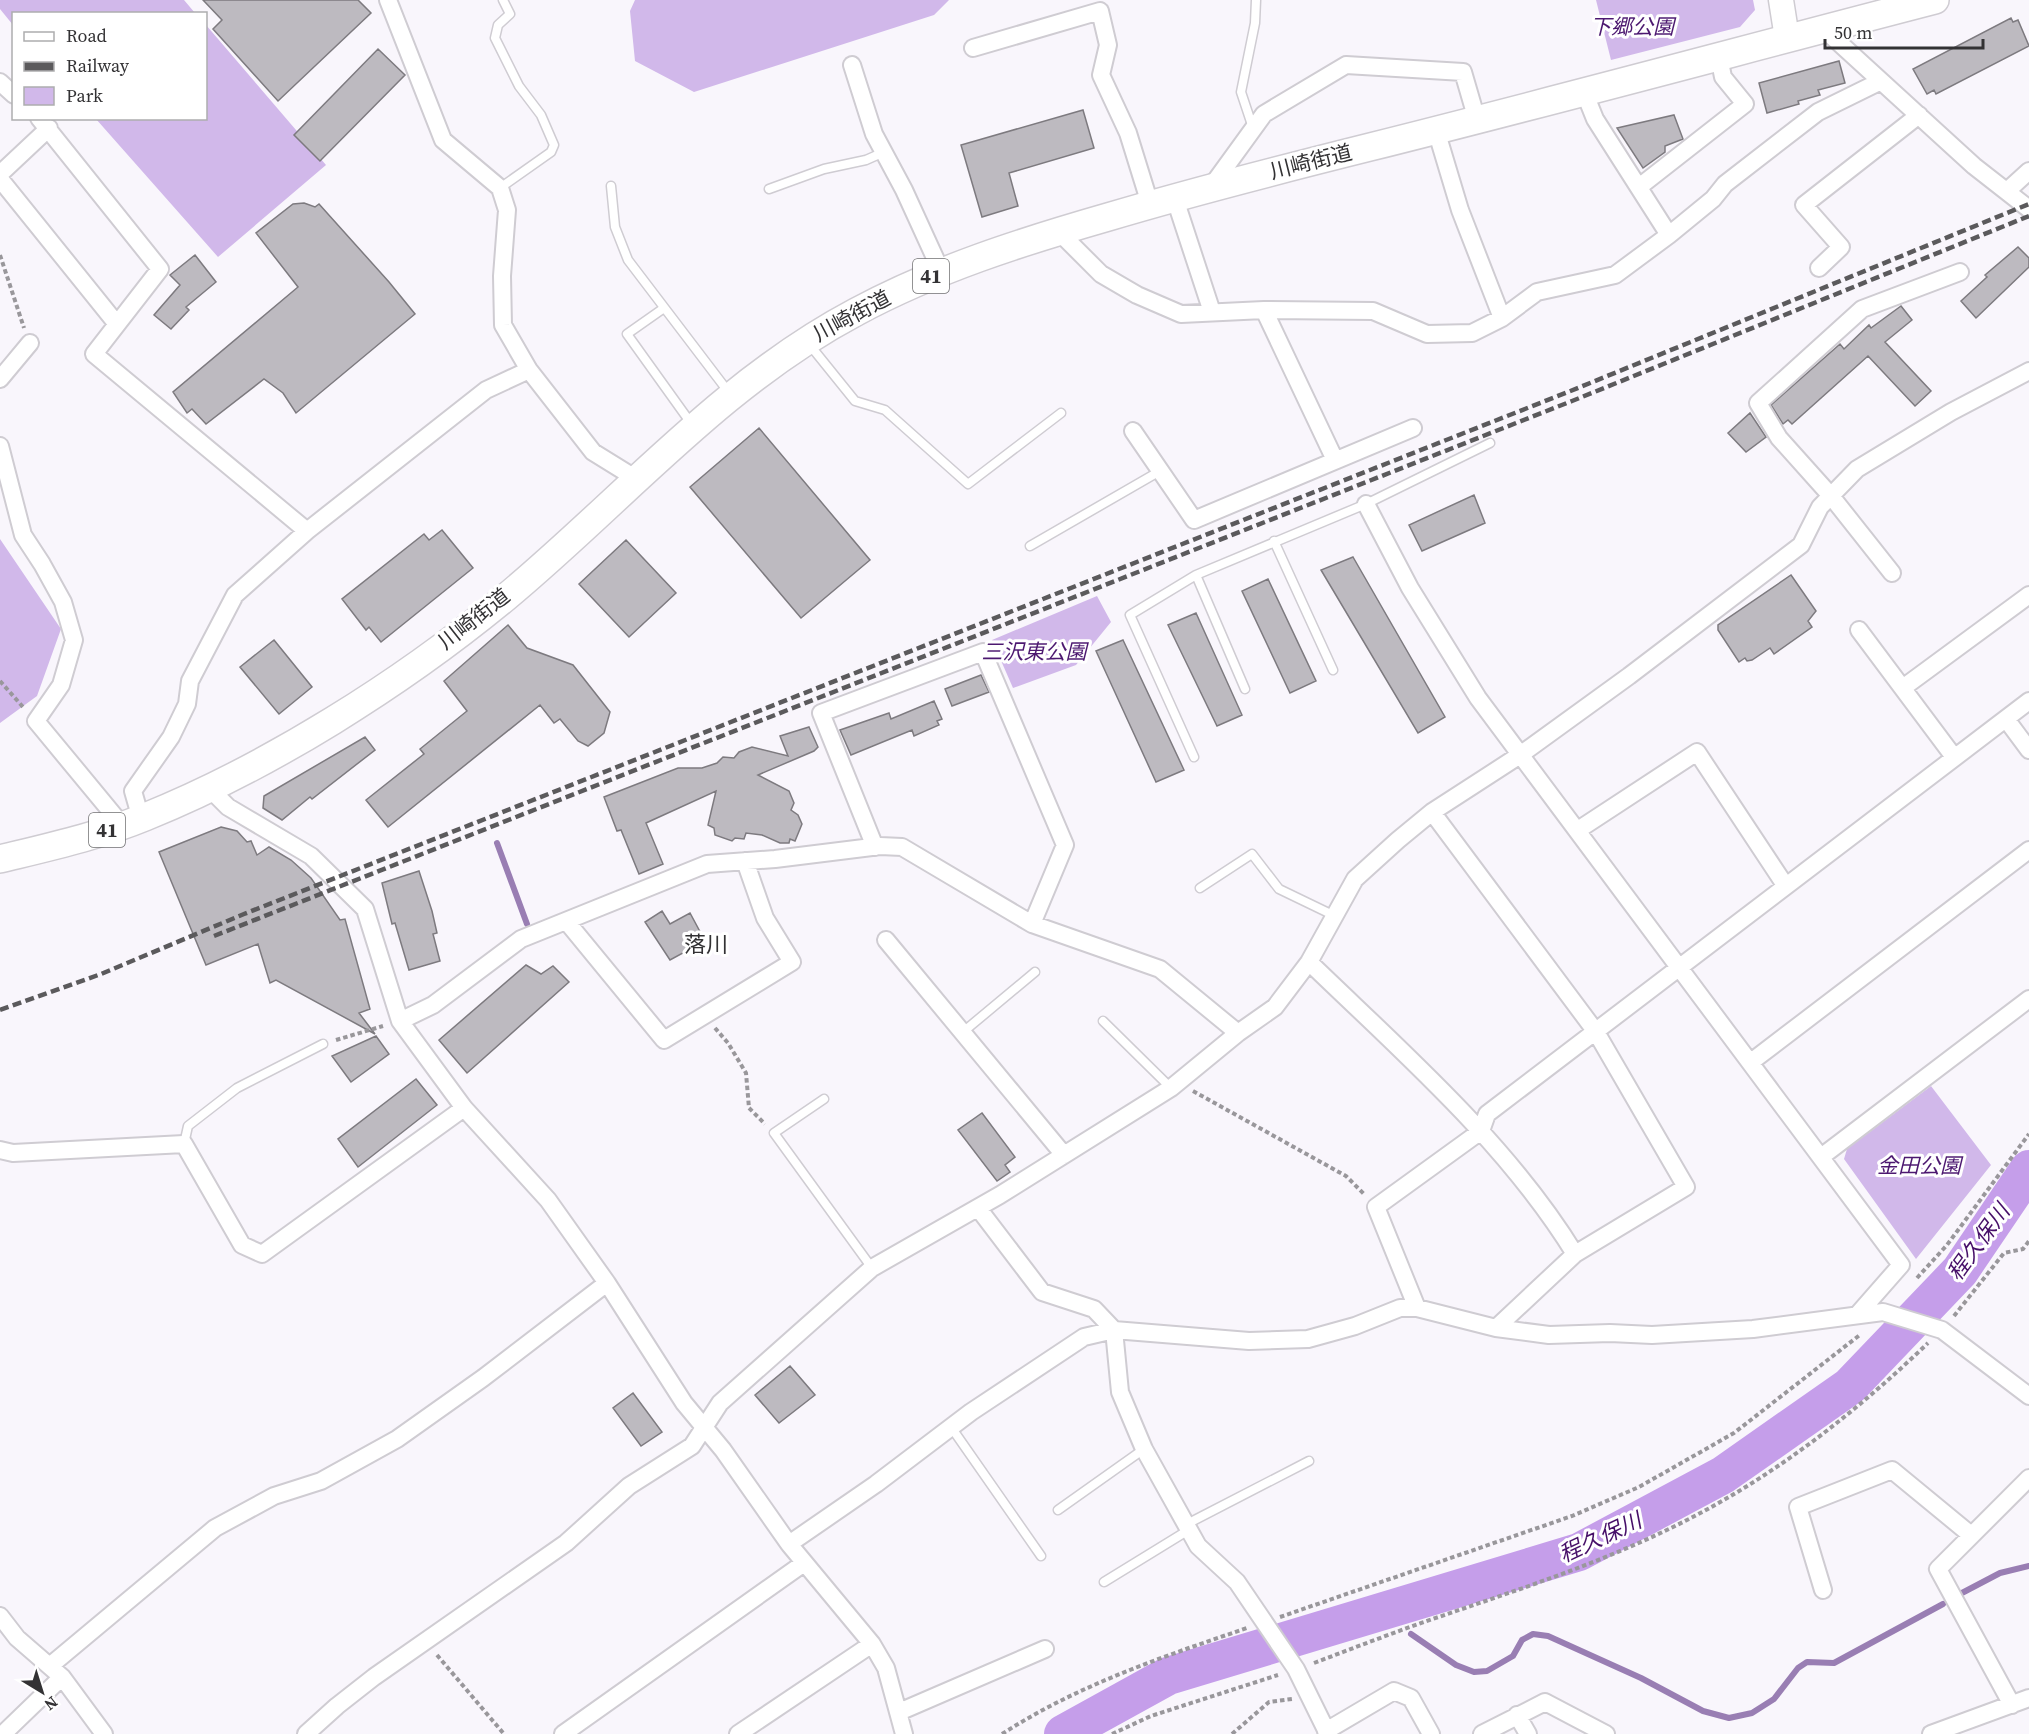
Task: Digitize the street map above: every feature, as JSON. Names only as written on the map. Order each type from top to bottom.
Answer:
[{"type":"main road","name":"川崎街道","points":[[0,859],[87,837],[131,822],[209,788],[282,749],[408,670],[505,598],[730,394],[806,341],[857,311],[941,271],[1058,231],[1162,200],[1585,94],[1935,0]]},
{"type":"street","points":[[387,0],[443,140],[500,188],[507,210],[502,276],[503,325],[529,370],[593,452],[635,478]]},
{"type":"street","points":[[1781,0],[1787,38]]},
{"type":"street","points":[[973,48],[1100,11],[1108,45],[1101,75],[1162,200],[1212,312]]},
{"type":"street","points":[[1824,29],[1974,166],[2029,209]]},
{"type":"street","points":[[1640,187],[1745,104],[1724,77],[1719,57]]},
{"type":"street","points":[[852,65],[874,134],[904,190],[941,271]]},
{"type":"street","points":[[1211,187],[1264,114],[1346,65],[1462,72],[1477,120]]},
{"type":"street","points":[[1058,231],[1101,274],[1137,295],[1181,314],[1264,310],[1373,311],[1427,334],[1472,333],[1502,318],[1537,292],[1615,275],[1669,235],[1713,199],[1725,184],[1818,112],[1881,81]]},
{"type":"street","points":[[0,82],[12,93]]},
{"type":"street","points":[[1585,94],[1595,119],[1669,235]]},
{"type":"street","points":[[1819,268],[1841,247],[1804,205],[1919,115]]},
{"type":"street","points":[[116,323],[0,176],[44,123],[160,269],[94,354],[307,531]]},
{"type":"street","points":[[1436,130],[1460,210],[1502,318]]},
{"type":"street","points":[[2007,191],[2029,171]]},
{"type":"street","points":[[1892,573],[1831,496],[1779,438],[1758,403],[1862,309],[1960,272]]},
{"type":"street","points":[[1264,310],[1335,460]]},
{"type":"street","points":[[0,379],[30,343]]},
{"type":"street","points":[[131,822],[133,791],[171,737],[187,704],[190,681],[235,595],[307,531],[486,390],[529,370]]},
{"type":"street","points":[[306,1734],[337,1706],[424,1641],[566,1543],[629,1486],[692,1446],[720,1403],[872,1268],[978,1208],[1175,1086],[1238,1033],[1275,1007],[1309,962],[1355,879],[1432,812],[1520,755],[1801,545],[1820,507],[1866,463],[1952,412],[2029,371]]},
{"type":"street","points":[[1133,431],[1194,520],[1413,428]]},
{"type":"street","points":[[0,446],[23,535],[63,602],[74,640],[61,685],[36,721],[131,822]]},
{"type":"street","points":[[1366,504],[1410,588],[1478,698],[1900,1265],[1858,1314]]},
{"type":"street","points":[[1904,687],[2029,595]]},
{"type":"street","points":[[1859,630],[1904,687],[1954,757]]},
{"type":"street","points":[[875,847],[821,713],[983,652],[1065,844],[1032,924]]},
{"type":"street","points":[[1417,1308],[1376,1207],[1480,1131],[1488,1114],[1785,885],[2029,701]]},
{"type":"street","points":[[2006,719],[2029,750]]},
{"type":"street","points":[[1578,830],[1697,752],[1785,885]]},
{"type":"street","points":[[209,788],[228,807],[311,856],[365,909],[392,1023],[464,1108],[548,1200],[607,1283],[684,1403],[789,1544],[872,1644],[886,1668],[904,1734]]},
{"type":"street","points":[[1432,812],[1596,1032],[1686,1187],[1575,1254],[1496,1328]]},
{"type":"street","points":[[392,1023],[433,1005],[521,939],[707,864],[875,847],[902,847],[1032,924],[1160,969],[1238,1033]]},
{"type":"street","points":[[1751,1062],[2029,850]]},
{"type":"street","points":[[567,922],[664,1040],[792,962],[765,918],[745,861]]},
{"type":"street","points":[[886,940],[1064,1155]]},
{"type":"street","points":[[1309,962],[1480,1131],[1550,1214],[1575,1254]]},
{"type":"street","points":[[1821,1157],[2029,999]]},
{"type":"street","points":[[0,1149],[13,1153],[184,1144],[242,1245],[262,1254],[464,1108]]},
{"type":"street","points":[[978,1208],[1042,1292],[1094,1310],[1114,1330],[1120,1392],[1144,1449],[1198,1546],[1237,1582],[1295,1668],[1327,1733],[1394,1691],[1411,1698],[1431,1734]]},
{"type":"street","points":[[3,1734],[57,1671],[215,1528],[274,1496],[321,1481],[397,1439],[483,1378],[607,1283]]},
{"type":"street","points":[[789,1544],[876,1484],[951,1427],[1084,1337],[1114,1330],[1249,1341],[1308,1339],[1355,1326],[1400,1308],[1417,1308],[1496,1328],[1549,1335],[1610,1333],[1652,1335],[1753,1329],[1883,1312],[1939,1328],[2026,1389]]},
{"type":"street","points":[[1823,1590],[1798,1507],[1892,1470],[1971,1535]]},
{"type":"street","points":[[2012,1705],[1938,1569],[2029,1478]]},
{"type":"street","points":[[562,1734],[804,1563]]},
{"type":"street","points":[[0,1616],[17,1638],[57,1671],[105,1734]]},
{"type":"street","points":[[738,1734],[872,1644]]},
{"type":"street","points":[[899,1712],[1045,1649]]},
{"type":"street","points":[[1931,1734],[1958,1730],[2029,1698]]},
{"type":"street","points":[[1482,1734],[1545,1702],[1606,1734]]},
{"type":"street","points":[[1517,1715],[1528,1734]]},
{"type":"lane","points":[[500,188],[551,152],[554,145],[541,115],[519,86],[495,38],[498,25],[510,14],[503,0]]},
{"type":"lane","points":[[1253,128],[1241,92],[1255,23],[1256,0]]},
{"type":"lane","points":[[769,189],[824,169],[866,160],[884,152]]},
{"type":"lane","points":[[611,186],[620,246],[730,394]]},
{"type":"lane","points":[[664,308],[627,334],[693,427]]},
{"type":"lane","points":[[806,341],[855,401],[885,410],[968,484],[1061,413]]},
{"type":"lane","points":[[1194,757],[1130,615],[1196,575],[1366,504],[1490,443]]},
{"type":"lane","points":[[1030,546],[1160,471]]},
{"type":"lane","points":[[1274,541],[1333,670]]},
{"type":"lane","points":[[1196,575],[1245,689]]},
{"type":"lane","points":[[1200,888],[1252,854],[1280,889],[1335,916]]},
{"type":"lane","points":[[963,1032],[1035,972]]},
{"type":"lane","points":[[1102,1021],[1175,1086]]},
{"type":"lane","points":[[184,1144],[188,1126],[237,1088],[323,1044]]},
{"type":"lane","points":[[824,1099],[774,1133],[872,1268]]},
{"type":"lane","points":[[951,1427],[1041,1556]]},
{"type":"lane","points":[[1058,1510],[1144,1449]]},
{"type":"lane","points":[[1104,1582],[1186,1528],[1309,1461]]},
{"type":"path","points":[[0,255],[30,343]]},
{"type":"path","points":[[0,681],[36,721]]},
{"type":"path","points":[[702,1015],[728,1043],[746,1073],[749,1108],[774,1133]]},
{"type":"path","points":[[380,1019],[392,1023]]},
{"type":"path","points":[[1175,1086],[1346,1176],[1376,1207]]},
{"type":"path","points":[[1915,1279],[1947,1245],[2029,1134]]},
{"type":"path","points":[[1112,1734],[1151,1716],[1579,1569],[1688,1520],[1754,1483],[1825,1434],[1877,1392],[1939,1328],[2004,1253],[2023,1249],[2029,1241]]},
{"type":"path","points":[[1002,1734],[1062,1700],[1127,1669],[1572,1516],[1639,1487],[1749,1422],[1838,1354],[1883,1312]]},
{"type":"path","points":[[424,1641],[504,1734]]},
{"type":"path","points":[[1232,1734],[1269,1702],[1310,1697]]},
{"type":"green space","points":[[0,0],[184,0],[194,12],[12,12],[12,24],[0,9]]},
{"type":"green space","points":[[635,0],[949,0],[934,15],[694,92],[635,61],[630,11]]},
{"type":"green space","name":"下郷公園","points":[[1596,0],[1753,0],[1755,10],[1740,27],[1611,60]]},
{"type":"green space","points":[[207,26],[326,165],[218,257],[97,120],[207,120]]},
{"type":"green space","points":[[0,539],[61,629],[37,696],[0,723]]},
{"type":"green space","name":"三沢東公園","points":[[1097,596],[1111,622],[1076,665],[1013,688],[992,640]]},
{"type":"green space","name":"金田公園","points":[[1931,1086],[1991,1165],[1916,1259],[1844,1159],[1847,1149]]},
{"type":"building","points":[[203,0],[358,0],[371,13],[278,101],[213,29],[222,20]]},
{"type":"building","points":[[2011,18],[2013,22],[2018,20],[2029,46],[1936,94],[1934,90],[1927,94],[1913,69]]},
{"type":"building","points":[[378,49],[405,75],[320,161],[294,135]]},
{"type":"building","points":[[1839,61],[1845,83],[1818,90],[1820,95],[1767,113],[1759,83]]},
{"type":"building","points":[[1083,110],[1094,148],[1009,173],[1018,206],[982,217],[961,145]]},
{"type":"building","points":[[1674,115],[1683,139],[1665,146],[1665,152],[1643,168],[1617,128]]},
{"type":"building","points":[[304,203],[315,207],[319,204],[415,314],[296,413],[283,393],[264,379],[206,424],[192,409],[187,413],[173,392],[298,287],[256,233],[293,204]]},
{"type":"building","points":[[2018,247],[2029,258],[2029,267],[1976,318],[1961,301],[1987,277],[1985,275]]},
{"type":"building","points":[[195,255],[216,282],[186,307],[189,310],[171,329],[154,315],[180,285],[170,275]]},
{"type":"building","points":[[1901,306],[1912,320],[1885,342],[1931,391],[1915,406],[1868,356],[1792,424],[1788,420],[1783,424],[1771,405],[1840,344],[1844,349],[1869,325],[1871,328]]},
{"type":"building","points":[[1750,413],[1766,437],[1746,452],[1728,433]]},
{"type":"building","points":[[759,428],[870,560],[801,618],[690,487]]},
{"type":"building","points":[[1474,495],[1485,523],[1422,551],[1409,525]]},
{"type":"building","points":[[442,530],[473,568],[381,642],[369,627],[366,630],[342,599],[424,534],[429,540]]},
{"type":"building","points":[[626,540],[676,593],[629,637],[579,584]]},
{"type":"building","points":[[1353,557],[1445,717],[1418,733],[1321,570]]},
{"type":"building","points":[[1791,575],[1816,611],[1808,621],[1812,627],[1774,654],[1770,648],[1752,660],[1747,661],[1745,658],[1739,662],[1718,630],[1718,625]]},
{"type":"building","points":[[1268,579],[1316,681],[1290,693],[1242,591]]},
{"type":"building","points":[[1196,613],[1242,715],[1217,726],[1168,625]]},
{"type":"building","points":[[508,625],[527,648],[573,665],[610,712],[604,733],[588,746],[578,741],[560,719],[554,723],[540,705],[388,827],[366,800],[424,754],[420,749],[467,711],[444,681]]},
{"type":"building","points":[[274,640],[312,687],[279,714],[240,667]]},
{"type":"building","points":[[1123,640],[1184,770],[1156,782],[1096,651]]},
{"type":"building","points":[[981,675],[989,692],[952,706],[945,689]]},
{"type":"building","points":[[934,701],[942,719],[937,721],[939,725],[914,736],[912,730],[851,755],[840,730],[889,713],[891,719]]},
{"type":"building","points":[[809,727],[818,747],[814,751],[758,775],[789,791],[794,803],[791,810],[798,815],[802,824],[795,841],[790,839],[789,843],[780,843],[762,835],[746,833],[744,839],[735,838],[732,841],[715,835],[714,828],[708,825],[716,791],[646,823],[663,864],[639,874],[621,830],[617,831],[604,797],[678,768],[702,768],[717,763],[723,757],[734,758],[739,752],[752,747],[788,756],[780,736]]},
{"type":"building","points":[[365,737],[375,750],[282,820],[263,808],[264,796]]},
{"type":"building","points":[[221,827],[237,831],[247,842],[251,841],[257,855],[269,847],[291,860],[311,878],[340,920],[345,919],[370,1009],[359,1013],[375,1034],[276,980],[270,983],[258,944],[206,965],[159,852]]},
{"type":"building","points":[[419,871],[432,911],[437,933],[433,934],[440,961],[409,970],[395,923],[392,924],[382,883]]},
{"type":"building","points":[[662,911],[670,924],[690,913],[705,941],[670,960],[645,922]]},
{"type":"building","points":[[526,965],[541,974],[553,966],[569,982],[467,1073],[439,1040]]},
{"type":"building","points":[[376,1036],[389,1054],[351,1082],[332,1056]]},
{"type":"building","points":[[416,1079],[437,1105],[358,1167],[338,1139]]},
{"type":"building","points":[[982,1113],[1015,1157],[1005,1165],[1010,1172],[997,1181],[958,1130]]},
{"type":"building","points":[[790,1366],[815,1395],[779,1423],[755,1395]]},
{"type":"building","points":[[633,1393],[662,1432],[641,1446],[613,1408]]},
{"type":"waterway","points":[[497,843],[527,924]]},
{"type":"waterway","name":"程久保川","points":[[1063,1734],[1168,1676],[1579,1552],[1723,1475],[1850,1386],[1960,1271],[2029,1169]]},
{"type":"waterway","points":[[2016,1188],[2029,1192]]},
{"type":"waterway","points":[[1960,1594],[2000,1573],[2029,1566]]},
{"type":"waterway","points":[[1409,1604],[1412,1613]]},
{"type":"waterway","points":[[1411,1634],[1456,1665],[1474,1672],[1487,1671],[1513,1656],[1522,1640],[1533,1634],[1548,1636],[1641,1678],[1703,1711],[1729,1718],[1752,1713],[1774,1699],[1798,1668],[1807,1662],[1834,1663],[1943,1604]]},
{"type":"railway","points":[[0,1010],[101,974],[244,914],[1568,392],[2029,204]]},
{"type":"railway","points":[[214,936],[1572,401],[2029,216]]},
{"type":"district","name":"落川","points":[[706,944]]}]
